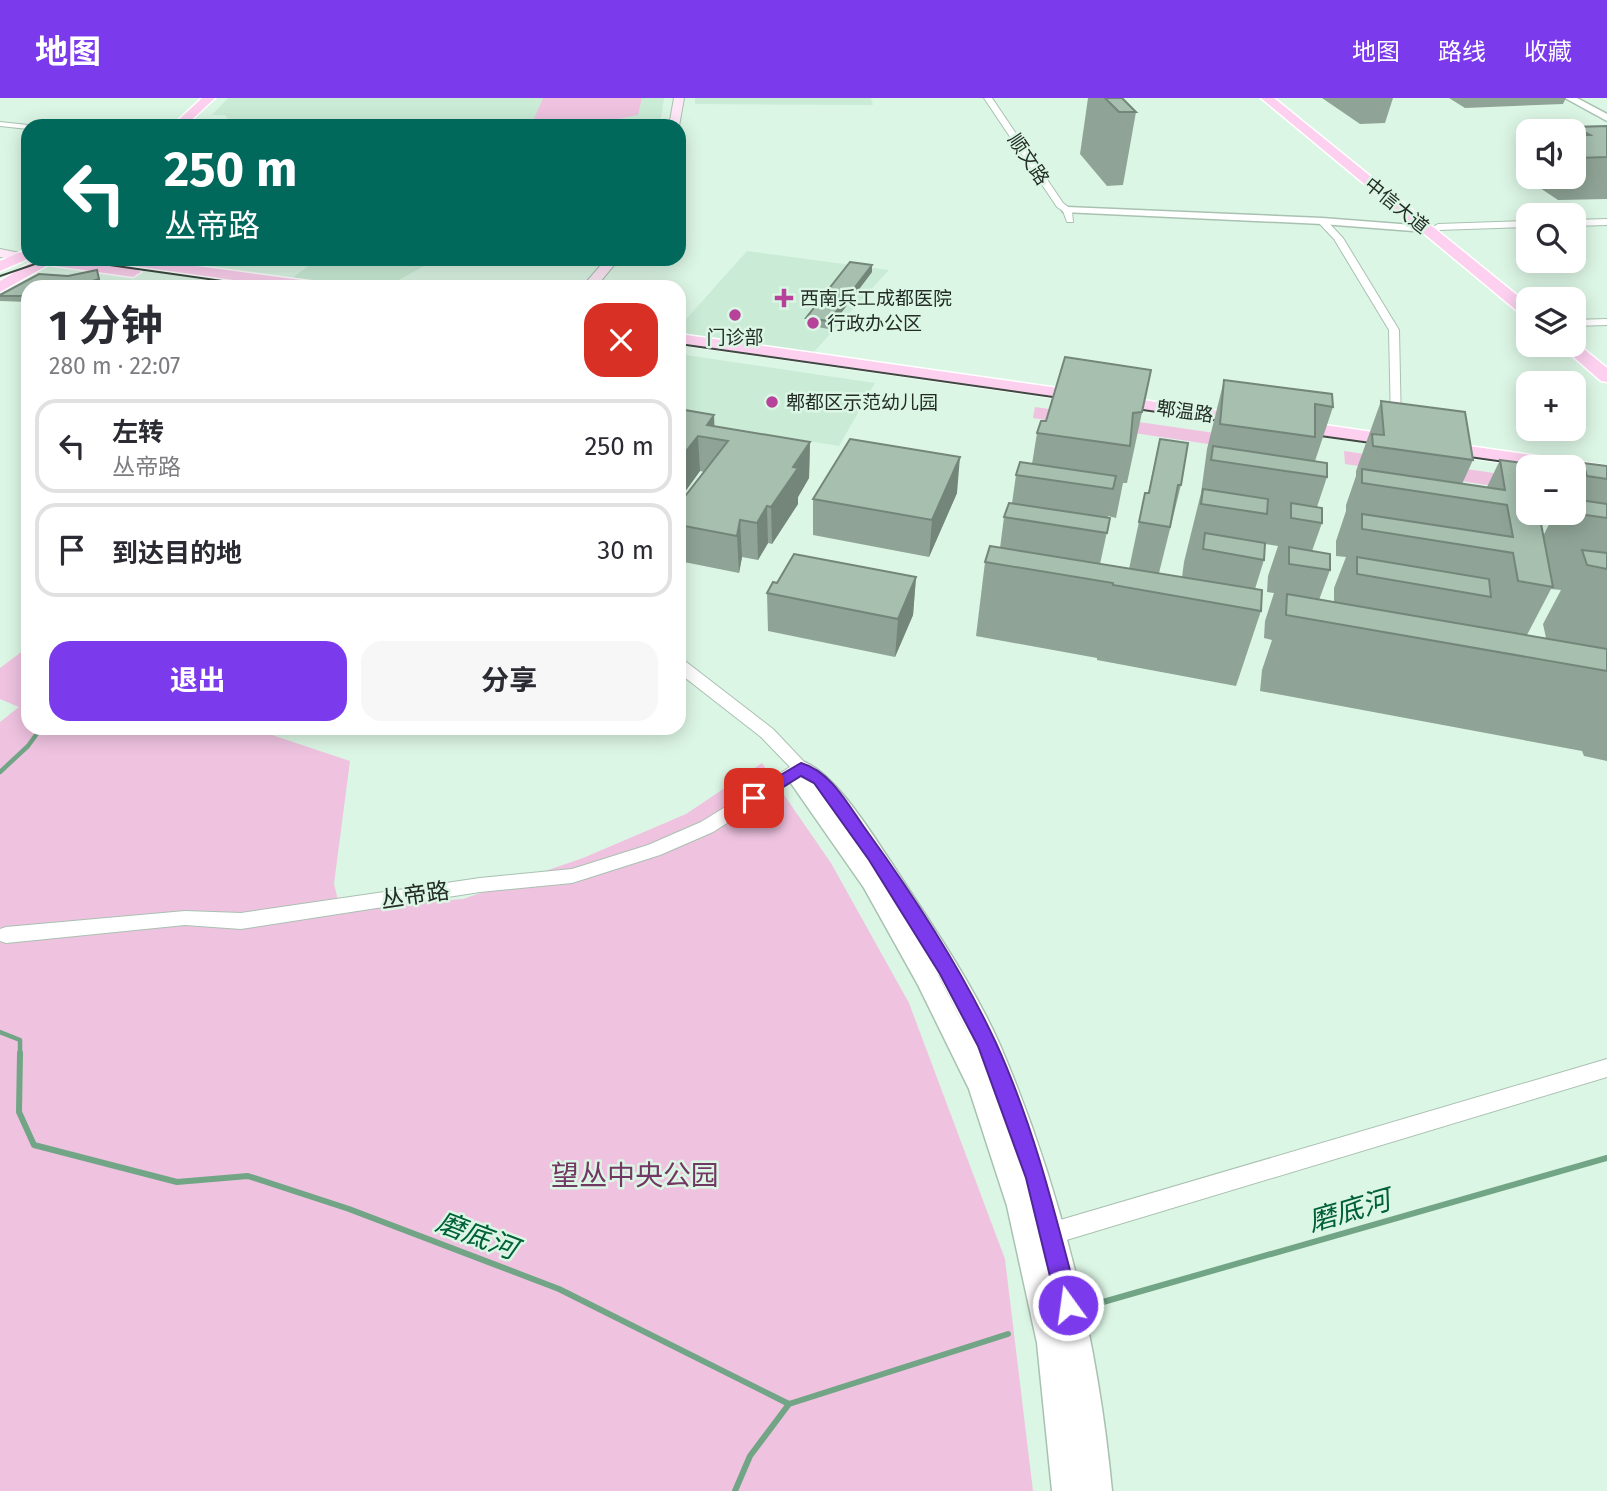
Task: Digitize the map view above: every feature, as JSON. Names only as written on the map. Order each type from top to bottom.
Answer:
[{"type":"main road","points":[[186,119],[209,98]]},
{"type":"main road","points":[[202,119],[224,98]]},
{"type":"main road","points":[[667,119],[671,98]]},
{"type":"main road","points":[[675,119],[679,98]]},
{"type":"main road","name":"中信大道","points":[[1267,98],[1426,225],[1516,290]]},
{"type":"main road","name":"中信大道","points":[[1277,98],[1516,302]]},
{"type":"main road","points":[[0,253],[21,255]]},
{"type":"main road","points":[[0,267],[21,258]]},
{"type":"main road","points":[[0,287],[32,266]]},
{"type":"main road","points":[[91,266],[186,280]]},
{"type":"main road","points":[[164,266],[265,280]]},
{"type":"main road","points":[[586,280],[598,266]]},
{"type":"main road","points":[[595,280],[607,266]]},
{"type":"main road","name":"郫温路","points":[[686,340],[1268,429],[1516,472]]},
{"type":"main road","points":[[1586,346],[1607,363]]},
{"type":"main road","name":"郫温路","points":[[686,352],[1268,429],[1398,442],[1607,472]]},
{"type":"main road","points":[[1582,357],[1607,377]]},
{"type":"main road","points":[[1586,482],[1607,485]]},
{"type":"street","name":"顺文路","points":[[988,98],[1066,212]]},
{"type":"street","points":[[1570,98],[1607,118]]},
{"type":"street","points":[[0,124],[21,126]]},
{"type":"street","points":[[1066,212],[1426,225],[1516,224]]},
{"type":"street","points":[[1066,212],[1385,221],[1426,225]]},
{"type":"street","points":[[1322,221],[1338,238],[1394,330],[1398,442]]},
{"type":"street","points":[[1586,223],[1607,222]]},
{"type":"street","points":[[1586,323],[1607,322]]},
{"type":"street","points":[[686,670],[767,733],[801,768],[820,779],[875,856],[947,969],[987,1045],[1036,1178],[1068,1305],[1091,1432],[1096,1491]]},
{"type":"street","points":[[801,768],[798,779],[872,882],[928,980],[982,1088],[1021,1206],[1052,1343],[1069,1491]]},
{"type":"street","name":"丛帝路","points":[[6,935],[185,918],[241,920],[480,885],[572,876],[654,850],[707,827],[801,768]]},
{"type":"street","points":[[1050,1234],[1607,1068]]},
{"type":"shaded area","points":[[228,98],[664,98],[661,119],[228,119],[225,115],[212,115]]},
{"type":"shaded area","points":[[695,98],[871,98],[873,105],[695,104]]},
{"type":"shaded area","name":"西南兵工成都医院","points":[[747,251],[889,270],[811,355],[686,335],[686,319]]},
{"type":"shaded area","points":[[308,266],[424,266],[399,280],[292,278]]},
{"type":"shaded area","name":"郫都区示范幼儿园","points":[[686,355],[875,383],[839,446],[686,421]]},
{"type":"green space","points":[[543,98],[642,98],[638,115],[618,119],[534,119]]},
{"type":"green space","points":[[1035,407],[1304,446],[1303,458],[1033,418]]},
{"type":"green space","points":[[1344,451],[1516,476],[1516,489],[1345,464]]},
{"type":"green space","name":"望丛中央公园","points":[[21,652],[21,735],[272,735],[350,761],[334,884],[340,908],[463,899],[583,858],[686,814],[762,763],[831,863],[909,1003],[1005,1259],[1033,1491],[0,1491],[0,722],[19,707],[0,699],[0,668]]},
{"type":"building","points":[[1105,98],[1122,98],[1136,112],[1119,112]]},
{"type":"building","points":[[1607,126],[1607,157],[1586,158],[1586,135],[1590,135],[1586,133],[1586,127]]},
{"type":"building","points":[[850,262],[872,265],[829,321],[806,318]]},
{"type":"building","points":[[97,270],[99,279],[28,280],[39,274],[68,276]]},
{"type":"building","points":[[21,284],[21,296],[0,295]]},
{"type":"building","points":[[1065,357],[1151,370],[1142,412],[1133,413],[1130,446],[1037,433],[1041,421],[1046,421]]},
{"type":"building","points":[[1224,380],[1332,394],[1333,407],[1315,404],[1315,437],[1220,424]]},
{"type":"building","points":[[1381,401],[1465,412],[1473,460],[1373,446],[1372,434],[1384,435]]},
{"type":"building","points":[[686,410],[714,415],[707,425],[810,442],[793,467],[798,468],[771,507],[767,506],[757,523],[740,520],[737,536],[686,526],[686,495],[728,441],[698,436],[686,451]]},
{"type":"building","points":[[850,439],[960,457],[932,520],[813,499]]},
{"type":"building","points":[[1160,439],[1188,443],[1170,527],[1139,522],[1145,493],[1149,493]]},
{"type":"building","points":[[1213,446],[1327,463],[1327,477],[1211,460]]},
{"type":"building","points":[[1500,460],[1516,462],[1516,525],[1541,525],[1553,587],[1518,581],[1513,553],[1362,529],[1362,514],[1513,537],[1507,505],[1362,483],[1362,469],[1505,490]]},
{"type":"building","points":[[1020,462],[1116,476],[1113,489],[1016,475]]},
{"type":"building","points":[[1586,463],[1607,466],[1607,479],[1587,476]]},
{"type":"building","points":[[1203,489],[1268,499],[1267,514],[1201,504]]},
{"type":"building","points":[[1586,501],[1607,504],[1607,518],[1586,515]]},
{"type":"building","points":[[1009,503],[1110,518],[1107,533],[1004,517]]},
{"type":"building","points":[[1291,503],[1322,508],[1322,523],[1291,518]]},
{"type":"building","points":[[1205,533],[1265,543],[1264,560],[1203,549]]},
{"type":"building","points":[[990,546],[1262,590],[1261,611],[985,562]]},
{"type":"building","points":[[1289,547],[1330,554],[1330,570],[1289,564]]},
{"type":"building","points":[[1582,550],[1607,553],[1607,569],[1587,565]]},
{"type":"building","points":[[794,554],[916,577],[898,619],[767,593],[773,582],[777,583]]},
{"type":"building","points":[[1357,557],[1489,579],[1491,597],[1357,574]]},
{"type":"building","points":[[1287,594],[1607,649],[1607,671],[1286,615]]},
{"type":"waterway","name":"磨底河","points":[[0,772],[36,735]]},
{"type":"waterway","name":"磨底河","points":[[0,1032],[20,1040],[20,1053]]},
{"type":"waterway","name":"磨底河","points":[[20,1053],[19,1112],[34,1145],[177,1182],[248,1176],[349,1209],[559,1289],[789,1404]]},
{"type":"waterway","name":"磨底河","points":[[1103,1302],[1607,1158]]},
{"type":"waterway","name":"磨底河","points":[[789,1404],[1008,1334]]},
{"type":"waterway","points":[[735,1491],[750,1456],[789,1404]]},
{"type":"tram line","points":[[0,276],[29,266]]},
{"type":"tram line","points":[[116,266],[215,280]]},
{"type":"tram line","points":[[686,345],[1074,400]]},
{"type":"tram line","points":[[1122,407],[1233,423]]},
{"type":"tram line","points":[[1306,434],[1385,445]]},
{"type":"tram line","points":[[1455,455],[1516,464]]},
{"type":"tram line","points":[[1586,474],[1607,477]]},
{"type":"place","name":"西南兵工成都医院","points":[[784,298]]},
{"type":"place","name":"门诊部","points":[[735,315]]},
{"type":"place","name":"行政办公区","points":[[813,323]]},
{"type":"place","name":"郫都区示范幼儿园","points":[[772,402]]},
{"type":"route","points":[[754,798],[801,768],[820,779],[875,856],[947,969],[987,1045],[1036,1178],[1068,1305]]}]
